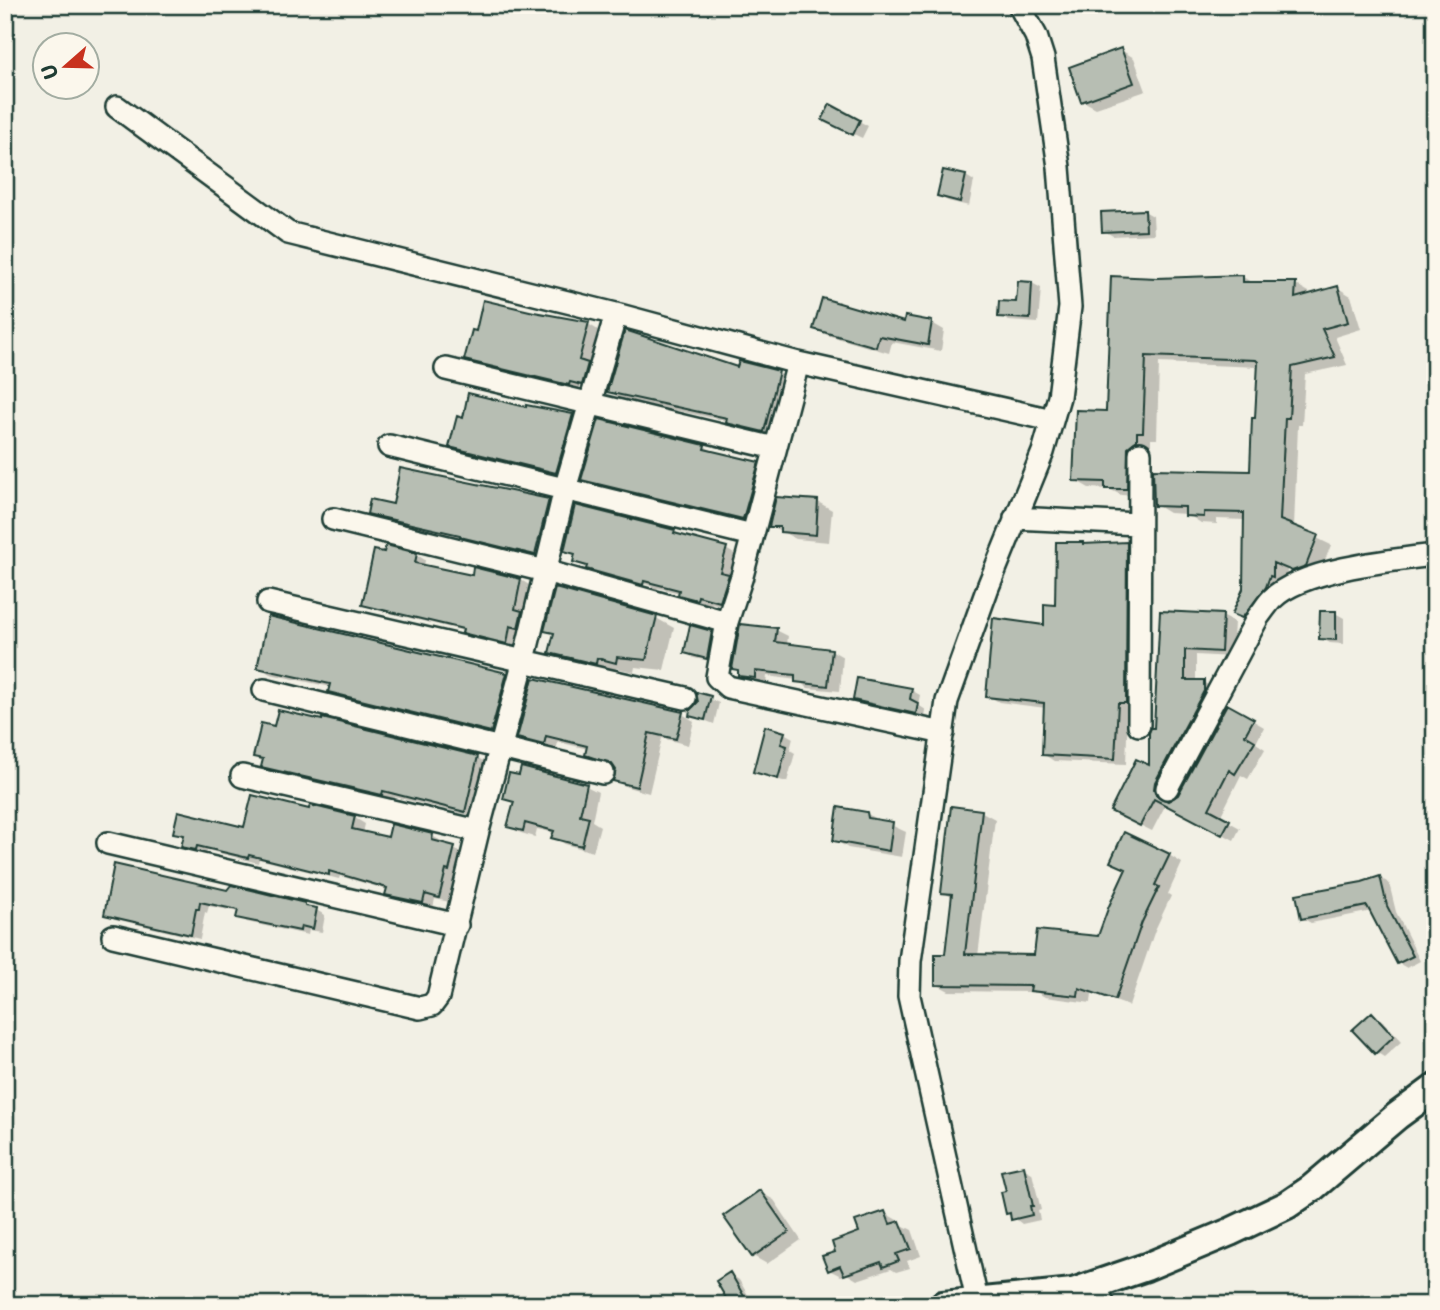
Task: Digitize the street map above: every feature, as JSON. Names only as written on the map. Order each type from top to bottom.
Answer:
[{"type":"street","points":[[977,1300],[909,996],[910,961],[947,701],[1015,518],[1043,452],[1059,397],[1070,307],[1059,167],[1043,58],[1036,36],[1019,5]]},
{"type":"street","points":[[117,107],[288,233],[616,314],[798,363],[1052,420]]},
{"type":"street","points":[[113,936],[420,1008],[432,1005],[438,998],[565,489],[616,314]]},
{"type":"street","points":[[798,363],[743,576],[727,622],[717,673],[721,682],[728,687],[943,733]]},
{"type":"street","points":[[446,369],[775,448]]},
{"type":"street","points":[[389,446],[752,535]]},
{"type":"street","points":[[1139,725],[1140,453]]},
{"type":"street","points":[[1015,518],[1138,524]]},
{"type":"street","points":[[333,519],[545,571],[727,622]]},
{"type":"street","points":[[1167,788],[1258,617],[1273,598],[1287,589],[1329,572],[1389,560],[1435,555]]},
{"type":"street","points":[[268,602],[685,698]]},
{"type":"street","points":[[264,690],[603,773]]},
{"type":"street","points":[[242,776],[478,831]]},
{"type":"street","points":[[108,843],[457,925]]},
{"type":"street","points":[[943,1305],[1049,1295],[1099,1295],[1287,1205],[1312,1188],[1397,1116],[1435,1088]]},
{"type":"building","points":[[1121,48],[1134,83],[1081,102],[1069,67]]},
{"type":"building","points":[[830,104],[860,120],[853,135],[822,120]]},
{"type":"building","points":[[943,170],[966,175],[960,202],[937,196]]},
{"type":"building","points":[[1145,210],[1146,230],[1102,232],[1101,212]]},
{"type":"building","points":[[1243,275],[1243,282],[1296,282],[1295,298],[1338,286],[1348,322],[1322,329],[1335,357],[1292,367],[1289,418],[1285,418],[1280,520],[1318,535],[1306,566],[1292,571],[1273,563],[1273,577],[1270,576],[1266,587],[1242,618],[1232,614],[1243,589],[1244,513],[1204,512],[1204,517],[1185,516],[1185,507],[1154,506],[1153,469],[1250,471],[1252,418],[1255,418],[1256,360],[1146,356],[1143,432],[1137,432],[1137,440],[1128,447],[1127,489],[1105,489],[1105,482],[1073,481],[1076,410],[1106,411],[1111,276],[1157,278]]},
{"type":"building","points":[[1018,281],[1032,282],[1030,319],[998,317],[999,301],[1016,302]]},
{"type":"building","points":[[822,298],[904,322],[905,316],[932,321],[928,345],[879,336],[876,347],[813,329]]},
{"type":"building","points":[[483,300],[589,322],[579,360],[588,363],[582,385],[570,382],[569,385],[464,360],[472,330],[476,331]]},
{"type":"building","points":[[625,330],[737,367],[739,361],[779,371],[764,432],[726,423],[727,418],[607,392]]},
{"type":"building","points":[[468,393],[526,407],[573,414],[556,473],[449,447],[457,416],[463,418]]},
{"type":"building","points":[[599,419],[705,445],[704,449],[759,462],[743,519],[581,480]]},
{"type":"building","points":[[400,468],[549,499],[535,555],[367,514],[370,499],[393,504]]},
{"type":"building","points":[[776,497],[818,500],[816,535],[780,532],[780,527],[769,527]]},
{"type":"building","points":[[575,505],[675,530],[674,533],[727,547],[720,572],[729,574],[720,602],[698,596],[697,600],[678,595],[679,590],[644,581],[643,585],[586,569],[587,566],[573,562],[575,554],[564,551]]},
{"type":"building","points":[[1056,542],[1127,542],[1126,703],[1118,703],[1115,759],[1042,755],[1044,703],[986,697],[993,618],[1044,625],[1044,604],[1055,605]]},
{"type":"building","points":[[386,545],[417,553],[415,563],[472,575],[473,567],[521,579],[515,609],[522,611],[518,628],[510,626],[507,644],[462,633],[463,629],[362,605],[374,550],[384,552]]},
{"type":"building","points":[[555,588],[657,616],[646,660],[617,657],[616,663],[597,658],[596,664],[549,653],[554,633],[544,631]]},
{"type":"building","points":[[1160,611],[1223,614],[1221,652],[1185,650],[1185,680],[1204,680],[1204,691],[1155,782],[1156,795],[1168,801],[1178,795],[1227,704],[1254,719],[1245,735],[1255,741],[1235,774],[1229,770],[1209,809],[1230,820],[1222,835],[1154,799],[1140,826],[1110,811],[1136,759],[1149,765],[1149,733],[1151,728],[1154,728]]},
{"type":"building","points":[[1320,611],[1336,611],[1336,640],[1319,639]]},
{"type":"building","points":[[268,616],[507,673],[491,732],[328,692],[330,684],[257,668]]},
{"type":"building","points":[[740,624],[777,628],[775,642],[832,649],[828,686],[795,682],[795,675],[755,671],[755,678],[738,676],[738,670],[732,669]]},
{"type":"building","points":[[690,625],[712,631],[707,659],[684,653]]},
{"type":"building","points":[[533,678],[683,712],[676,739],[649,733],[637,787],[613,781],[616,770],[612,764],[585,755],[587,746],[546,736],[544,745],[517,738]]},
{"type":"building","points":[[857,678],[912,688],[910,699],[918,703],[916,714],[853,700]]},
{"type":"building","points":[[696,692],[711,696],[705,720],[689,716],[690,710],[698,702]]},
{"type":"building","points":[[278,710],[478,756],[465,812],[383,791],[382,795],[261,767],[263,759],[253,757],[261,723],[274,726]]},
{"type":"building","points":[[765,726],[785,732],[781,744],[787,746],[778,779],[753,772]]},
{"type":"building","points":[[521,767],[587,784],[580,815],[589,817],[582,846],[551,838],[554,831],[525,823],[523,831],[507,827],[514,802],[503,799],[509,773],[519,775]]},
{"type":"building","points":[[252,795],[309,809],[310,805],[355,816],[352,829],[388,837],[391,824],[433,834],[432,840],[455,846],[439,898],[425,894],[423,903],[385,895],[387,888],[329,871],[329,875],[249,855],[248,858],[197,846],[196,850],[181,847],[184,835],[173,833],[178,811],[244,827]]},
{"type":"building","points":[[951,806],[982,810],[965,954],[1034,955],[1037,930],[1098,936],[1126,869],[1110,862],[1124,832],[1170,854],[1155,885],[1159,887],[1142,922],[1115,1000],[1079,988],[1078,996],[1030,991],[1031,986],[935,985],[935,954],[945,954],[952,894],[941,893]]},
{"type":"building","points":[[838,807],[867,812],[868,818],[893,822],[889,851],[833,841]]},
{"type":"building","points":[[114,864],[227,890],[231,885],[305,903],[305,906],[317,908],[313,929],[301,926],[300,931],[236,918],[238,910],[200,902],[191,935],[104,915]]},
{"type":"building","points":[[1380,876],[1387,906],[1413,956],[1397,964],[1367,906],[1301,919],[1296,894]]},
{"type":"building","points":[[1372,1012],[1394,1036],[1375,1054],[1352,1030]]},
{"type":"building","points":[[1024,1166],[1033,1206],[1030,1206],[1032,1215],[1011,1220],[1010,1213],[1006,1214],[1001,1192],[1006,1191],[1001,1171]]},
{"type":"building","points":[[760,1190],[789,1232],[752,1257],[723,1216]]},
{"type":"building","points":[[885,1211],[890,1224],[900,1221],[911,1249],[896,1254],[899,1261],[883,1267],[881,1262],[844,1275],[840,1266],[828,1271],[822,1256],[835,1252],[832,1242],[859,1232],[855,1221]]},
{"type":"building","points":[[730,1272],[749,1305],[730,1305],[716,1281]]}]
